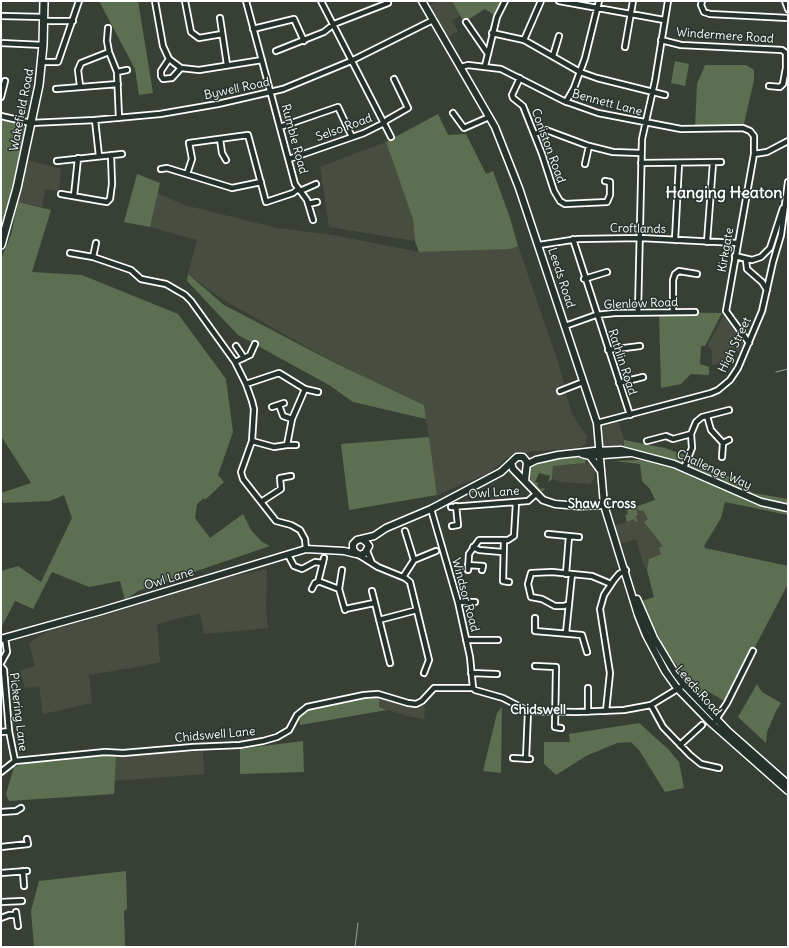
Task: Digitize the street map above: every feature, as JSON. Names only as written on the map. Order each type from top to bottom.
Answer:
[{"type":"highway","name":"Wakefield Road","points":[[1,245],[10,218],[31,123],[42,62],[46,19],[44,1]]},
{"type":"main road","name":"Leeds Road","points":[[422,1],[495,127],[519,188],[597,423],[601,453],[604,505],[626,570],[638,615],[646,635],[665,671],[677,688],[788,784]]},
{"type":"main road","name":"Challenge Way","points":[[601,453],[640,454],[684,468],[761,502],[788,508]]},
{"type":"main road","points":[[582,454],[590,456],[601,453]]},
{"type":"main road","points":[[526,465],[521,456],[517,457],[514,468],[526,465],[536,460],[558,455],[601,453]]},
{"type":"main road","points":[[590,456],[601,471]]},
{"type":"main road","name":"Owl Lane","points":[[525,481],[526,465]]},
{"type":"main road","name":"Owl Lane","points":[[344,551],[353,547],[355,542],[374,536],[386,528],[431,509],[501,472],[514,468],[543,500],[555,504],[579,506],[604,505]]},
{"type":"main road","points":[[595,505],[607,514]]},
{"type":"main road","name":"Owl Lane","points":[[3,639],[306,549],[344,551],[363,555],[374,536]]},
{"type":"main road","points":[[362,539],[368,548]]},
{"type":"main road","points":[[353,547],[358,554]]},
{"type":"main road","name":"Leeds Road","points":[[628,579],[654,638],[684,685],[715,722],[788,791]]},
{"type":"street","points":[[42,62],[58,62],[79,1]]},
{"type":"street","points":[[155,1],[163,46],[169,59],[181,68],[199,70],[262,60]]},
{"type":"street","points":[[185,1],[191,32],[198,38],[222,34]]},
{"type":"street","name":"Rumble Road","points":[[246,1],[289,158],[299,190],[303,193],[313,220]]},
{"type":"street","points":[[321,1],[391,137]]},
{"type":"street","points":[[486,66],[492,33],[504,1]]},
{"type":"street","points":[[524,40],[541,1]]},
{"type":"street","points":[[561,1],[664,20]]},
{"type":"street","points":[[566,102],[580,72],[599,1]]},
{"type":"street","points":[[626,47],[633,1]]},
{"type":"street","points":[[638,312],[641,238],[641,153],[645,123],[653,92],[668,1]]},
{"type":"street","points":[[702,1],[701,5],[704,12],[710,14],[788,18]]},
{"type":"street","points":[[785,1],[788,9]]},
{"type":"street","points":[[276,51],[324,32],[334,24],[388,3]]},
{"type":"street","points":[[1,16],[73,21]]},
{"type":"street","points":[[220,18],[227,65]]},
{"type":"street","points":[[253,29],[294,19],[304,41]]},
{"type":"street","name":"Bywell Road","points":[[1,116],[31,123],[95,120],[160,114],[218,104],[283,89],[351,61],[433,20]]},
{"type":"street","points":[[466,22],[488,54]]},
{"type":"street","points":[[108,28],[107,41],[109,52],[117,72],[119,118]]},
{"type":"street","points":[[492,33],[524,40],[580,72],[597,78],[665,95]]},
{"type":"street","points":[[553,56],[559,36]]},
{"type":"street","name":"Windermere Road","points":[[661,40],[681,44],[782,50],[787,52]]},
{"type":"street","points":[[1,43],[43,44]]},
{"type":"street","points":[[80,86],[78,70],[81,63],[109,52]]},
{"type":"street","points":[[769,86],[780,87],[783,84],[787,52]]},
{"type":"street","points":[[169,59],[162,71],[161,76],[163,79],[172,78],[181,68]]},
{"type":"street","name":"Bennett Lane","points":[[461,67],[468,65],[501,69],[566,102],[598,113],[681,129],[743,128],[754,136]]},
{"type":"street","points":[[117,72],[127,70]]},
{"type":"street","name":"Coniston Road","points":[[520,78],[512,94],[513,98],[523,106],[535,134],[554,191],[560,201],[565,204],[607,202],[610,195],[610,182],[605,181]]},
{"type":"street","name":"Selso Road","points":[[289,158],[352,137],[384,123],[408,108],[394,79]]},
{"type":"street","points":[[1,97],[5,81]]},
{"type":"street","points":[[56,89],[118,84]]},
{"type":"street","points":[[280,126],[338,107],[352,137]]},
{"type":"street","points":[[453,113],[464,128],[489,117]]},
{"type":"street","points":[[95,120],[99,156]]},
{"type":"street","points":[[535,134],[546,130],[589,146],[613,152],[641,153]]},
{"type":"street","points":[[187,174],[192,159],[189,143],[248,135],[266,202],[299,190]]},
{"type":"street","name":"Kirkgate","points":[[749,343],[726,311],[754,154],[754,136]]},
{"type":"street","points":[[220,138],[222,152],[226,160]]},
{"type":"street","points":[[754,154],[767,152],[788,140]]},
{"type":"street","points":[[584,164],[589,146]]},
{"type":"street","points":[[57,161],[122,154]]},
{"type":"street","points":[[61,194],[105,202],[110,199],[112,179],[111,155]]},
{"type":"street","points":[[74,196],[78,158]]},
{"type":"street","points":[[642,163],[721,162]]},
{"type":"street","points":[[675,240],[680,163]]},
{"type":"street","points":[[707,242],[713,163]]},
{"type":"street","points":[[161,169],[168,168],[232,188],[261,182]]},
{"type":"street","name":"High Street","points":[[597,423],[694,398],[718,390],[733,376],[762,311],[781,235],[788,182]]},
{"type":"street","name":"Rumble Road","points":[[299,190],[316,184]]},
{"type":"street","points":[[735,256],[746,260],[761,257],[770,248],[786,196]]},
{"type":"street","points":[[308,204],[317,202]]},
{"type":"street","name":"Croftlands","points":[[538,244],[572,239],[641,238],[737,243]]},
{"type":"street","name":"Rathlin Road","points":[[572,239],[630,415]]},
{"type":"street","points":[[93,257],[96,243]]},
{"type":"street","points":[[70,253],[93,257],[131,270],[144,280],[166,284],[185,295],[201,314],[235,362],[246,384],[254,409],[252,441],[241,476],[276,521],[292,525],[300,530],[305,538],[306,549]]},
{"type":"street","points":[[746,260],[747,269],[762,282],[767,290]]},
{"type":"street","points":[[673,312],[673,280],[675,274],[679,271],[697,274]]},
{"type":"street","points":[[584,279],[607,272]]},
{"type":"street","name":"Glenlow Road","points":[[565,326],[596,315],[638,312],[695,312]]},
{"type":"street","points":[[235,362],[250,355],[255,344]]},
{"type":"street","points":[[236,346],[244,358]]},
{"type":"street","points":[[608,350],[640,346]]},
{"type":"street","points":[[246,384],[279,373],[305,389],[318,392]]},
{"type":"street","points":[[619,383],[643,377]]},
{"type":"street","points":[[560,390],[584,382]]},
{"type":"street","points":[[287,445],[292,419],[305,389]]},
{"type":"street","points":[[272,407],[282,404],[283,416],[292,419]]},
{"type":"street","points":[[684,468],[692,448],[691,434],[696,422],[707,416],[729,410]]},
{"type":"street","points":[[707,416],[711,430],[723,442],[722,457]]},
{"type":"street","points":[[647,441],[666,436],[673,438],[691,434]]},
{"type":"street","points":[[723,442],[729,440]]},
{"type":"street","points":[[252,441],[274,447],[296,445]]},
{"type":"street","points":[[261,502],[281,489],[280,478],[291,476]]},
{"type":"street","name":"Owl Lane","points":[[452,526],[458,525],[454,506],[516,503],[528,501],[536,494]]},
{"type":"street","points":[[482,570],[483,566],[468,567],[469,554],[473,547],[482,539],[511,539],[515,534],[516,503]]},
{"type":"street","name":"Windsor Road","points":[[431,509],[458,602],[466,640],[473,688]]},
{"type":"street","points":[[404,531],[414,560]]},
{"type":"street","points":[[548,534],[579,537]]},
{"type":"street","points":[[566,574],[569,536]]},
{"type":"street","points":[[504,540],[502,552],[503,582],[509,582]]},
{"type":"street","points":[[473,547],[479,550],[502,552]]},
{"type":"street","points":[[368,548],[372,563]]},
{"type":"street","points":[[403,577],[414,560],[436,551]]},
{"type":"street","points":[[358,554],[372,563],[391,573],[403,577],[410,582],[429,660],[424,673]]},
{"type":"street","points":[[288,555],[294,566],[302,569],[315,562],[324,561],[318,581],[312,589]]},
{"type":"street","points":[[342,570],[339,589],[345,610],[374,603]]},
{"type":"street","points":[[606,711],[610,673],[600,609],[604,595],[611,584],[619,574],[626,570]]},
{"type":"street","points":[[569,604],[564,606],[555,606],[542,599],[531,597],[528,584],[531,574],[572,574],[592,576],[611,584]]},
{"type":"street","points":[[566,633],[572,574]]},
{"type":"street","points":[[318,581],[339,589]]},
{"type":"street","points":[[372,591],[390,663]]},
{"type":"street","points":[[458,602],[475,602]]},
{"type":"street","points":[[379,620],[417,610]]},
{"type":"street","points":[[535,618],[535,631],[582,635],[587,652]]},
{"type":"street","points":[[1,663],[7,652],[3,639]]},
{"type":"street","points":[[466,640],[498,640]]},
{"type":"street","points":[[715,722],[753,651]]},
{"type":"street","name":"Pickering Lane","points":[[1,666],[4,670],[9,731],[15,761]]},
{"type":"street","points":[[535,666],[556,667],[556,712],[553,729],[561,728]]},
{"type":"street","points":[[471,673],[497,674]]},
{"type":"street","name":"Chidswell Lane","points":[[15,761],[105,752],[123,753],[193,747],[240,745],[263,741],[283,734],[292,726],[300,712],[311,705],[357,696],[378,694],[416,704],[422,701],[434,688],[473,688],[475,690],[503,698],[528,711],[588,712],[624,710],[650,705],[684,685]]},
{"type":"street","points":[[588,688],[588,712]]},
{"type":"street","points":[[650,705],[663,727],[680,745],[701,764],[719,768]]},
{"type":"street","points":[[513,758],[528,759],[528,711]]},
{"type":"street","points":[[680,745],[702,725]]},
{"type":"street","points":[[1,732],[9,731]]},
{"type":"street","points":[[1,772],[15,761]]},
{"type":"street","points":[[1,812],[16,811],[21,808]]},
{"type":"street","points":[[1,847],[28,844],[27,839]]},
{"type":"street","points":[[1,873],[25,871],[24,886]]},
{"type":"street","points":[[1,902],[22,901]]},
{"type":"street","points":[[1,918],[16,913],[18,926]]},
{"type":"shaded area","points":[[437,1],[452,1],[460,15],[452,21],[458,31],[447,38],[428,6]]},
{"type":"shaded area","points":[[386,142],[413,219],[415,241],[329,227],[320,167]]},
{"type":"shaded area","points":[[27,160],[61,169],[59,191],[45,189],[42,207],[18,202]]},
{"type":"shaded area","points":[[157,193],[184,205],[277,228],[333,235],[419,252],[509,249],[518,246],[559,365],[571,412],[582,430],[587,435],[585,445],[577,448],[527,452],[506,458],[490,472],[437,495],[424,405],[337,364],[222,299],[188,274],[197,240],[150,227]]},
{"type":"shaded area","points":[[724,315],[737,329],[743,344],[741,349],[723,363],[712,365],[712,352],[708,345]]},
{"type":"shaded area","points":[[618,420],[624,440],[624,447],[604,448],[600,425]]},
{"type":"shaded area","points":[[587,463],[591,464],[595,469],[594,480],[591,484],[562,482],[552,479],[553,466]]},
{"type":"shaded area","points":[[655,500],[684,545],[649,559],[647,570],[643,563],[636,539],[620,544],[614,526],[627,522],[625,515],[628,514],[627,510]]},
{"type":"shaded area","points":[[267,569],[266,609],[268,628],[204,634],[200,613],[157,624],[160,662],[89,675],[92,703],[43,714],[39,686],[25,688],[20,671],[35,666],[29,643],[50,630],[106,615],[209,582]]},
{"type":"shaded area","points":[[379,697],[408,705],[422,704],[425,709],[424,719],[411,717],[379,707]]},
{"type":"shaded area","points":[[203,751],[204,774],[113,781],[116,755]]},
{"type":"green space","points":[[99,1],[138,1],[153,93],[139,95],[135,69]]},
{"type":"green space","points":[[452,1],[502,1],[494,15],[485,9],[469,19],[466,26]]},
{"type":"green space","points":[[675,61],[689,64],[685,86],[671,83]]},
{"type":"green space","points":[[705,65],[746,65],[754,70],[754,80],[743,128],[695,128],[697,84]]},
{"type":"green space","points":[[438,114],[448,135],[466,134],[486,174],[493,171],[510,218],[518,246],[510,249],[419,252],[415,241],[413,219],[386,142]]},
{"type":"green space","points":[[1,119],[22,125],[27,129],[1,245]]},
{"type":"green space","points":[[137,174],[160,183],[150,227],[124,222]]},
{"type":"green space","points":[[18,202],[51,210],[32,272],[82,275],[178,314],[226,379],[233,432],[218,475],[224,482],[205,500],[204,498],[197,504],[195,518],[210,538],[243,514],[251,530],[262,542],[270,546],[138,591],[125,600],[120,581],[89,587],[52,572],[33,609],[15,601],[1,628],[1,571],[18,566],[41,582],[72,518],[64,495],[50,501],[3,503],[1,493],[31,483],[1,436],[1,259],[11,235]]},
{"type":"green space","points":[[188,274],[224,305],[337,364],[424,405],[426,419],[353,402],[329,385],[238,335],[187,281]]},
{"type":"green space","points":[[659,312],[722,313],[705,346],[701,346],[700,364],[709,367],[709,375],[691,374],[681,384],[661,388]]},
{"type":"green space","points":[[429,437],[437,495],[349,510],[341,444]]},
{"type":"green space","points":[[624,440],[665,448],[695,459],[735,480],[753,493],[788,499],[788,504],[769,501],[735,489],[699,470],[669,459],[624,447]]},
{"type":"green space","points":[[587,458],[585,463],[553,466],[552,479],[548,483],[550,476],[539,473],[535,482],[539,484],[537,485],[540,489],[545,488],[543,491],[537,490],[531,481],[529,473],[530,468],[533,466],[554,459]]},
{"type":"green space","points":[[640,460],[663,463],[756,504],[788,512],[788,515],[725,502],[721,518],[704,546],[705,548],[788,566],[788,584],[726,702],[709,692],[703,699],[666,651],[642,601],[654,597],[647,570],[649,559],[661,554],[659,548],[663,546],[644,522],[648,519],[643,510],[636,510],[638,515],[635,516],[638,521],[636,522],[634,519],[627,522],[625,515],[628,514],[627,510],[655,500],[650,489],[642,481],[640,464],[613,461]]},
{"type":"green space","points":[[757,684],[762,692],[781,703],[767,732],[766,743],[738,717]]},
{"type":"green space","points":[[364,697],[379,697],[379,707],[387,710],[300,725],[299,716],[306,709]]},
{"type":"green space","points":[[502,707],[501,773],[483,771],[497,713]]},
{"type":"green space","points":[[639,723],[668,749],[679,762],[684,788],[665,792],[639,750],[631,742],[617,743],[586,756],[556,775],[544,764],[544,742],[570,742],[569,734]]},
{"type":"green space","points":[[303,741],[304,772],[240,774],[240,749]]},
{"type":"green space","points":[[103,755],[116,755],[114,794],[9,801],[6,794],[14,767],[28,762],[57,761]]},
{"type":"green space","points":[[126,871],[127,909],[124,911],[125,947],[34,947],[31,911],[39,881]]},
{"type":"waterway","points":[[776,372],[788,369]]},
{"type":"waterway","points":[[355,947],[358,923]]},
{"type":"district","name":"Hanging Heaton","points":[[724,193]]},
{"type":"district","name":"Shaw Cross","points":[[602,504]]},
{"type":"district","name":"Chidswell","points":[[538,710]]}]
